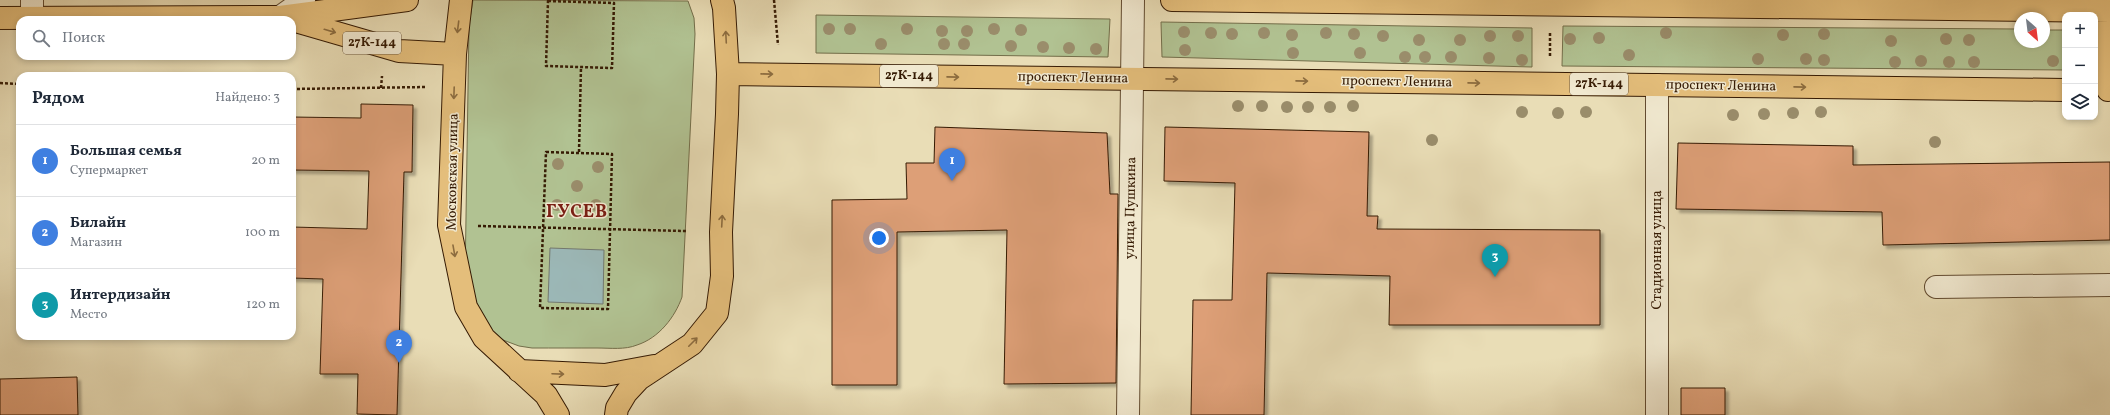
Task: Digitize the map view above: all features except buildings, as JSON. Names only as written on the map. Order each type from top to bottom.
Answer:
[{"type":"main road","name":"27К-144","points":[[296,18],[407,0]]},
{"type":"main road","name":"Московская улица","points":[[461,0],[455,54],[449,225],[464,300],[466,307],[484,338],[546,395],[558,415]]},
{"type":"main road","points":[[616,415],[617,408],[626,393],[640,379],[692,344],[716,313],[722,276],[721,232],[728,74],[724,8],[722,0]]},
{"type":"main road","points":[[1172,0],[2109,11],[2104,90]]},
{"type":"main road","name":"27К-144","points":[[0,18],[32,9],[211,16]]},
{"type":"main road","name":"27К-144","points":[[296,21],[398,51],[455,54]]},
{"type":"main road","name":"проспект Ленина","points":[[728,74],[2062,90]]},
{"type":"main road","points":[[519,371],[605,375],[661,365]]},
{"type":"street","points":[[291,16],[304,0]]},
{"type":"street","name":"улица Пушкина","points":[[1128,415],[1133,0]]},
{"type":"street","name":"Стадионная улица","points":[[1657,85],[1657,415]]},
{"type":"street","points":[[1936,287],[2110,285]]},
{"type":"path","points":[[774,0],[780,75]]},
{"type":"path","points":[[548,1],[614,3],[612,68],[581,67],[546,66],[548,1]]},
{"type":"path","points":[[1550,4],[1550,84]]},
{"type":"path","points":[[579,152],[581,67]]},
{"type":"path","points":[[0,84],[16,84]]},
{"type":"path","points":[[296,89],[454,87]]},
{"type":"path","points":[[546,152],[579,152],[612,154],[608,309],[540,308],[546,152]]},
{"type":"path","points":[[473,226],[686,231]]},
{"type":"green space","points":[[473,0],[688,1],[694,18],[695,34],[682,297],[675,312],[665,326],[645,342],[628,348],[532,348],[519,346],[503,340],[491,332],[465,281],[469,25]]},
{"type":"green space","points":[[816,15],[1110,19],[1108,57],[816,53]]},
{"type":"green space","points":[[1161,22],[1532,28],[1532,67],[1162,57]]},
{"type":"green space","points":[[1563,26],[2014,29],[2014,48],[2050,48],[2050,30],[2062,30],[2062,70],[1562,66]]},
{"type":"water","points":[[550,248],[604,250],[603,304],[548,302]]},
{"type":"place","name":"Большая семья","points":[[952,181]]},
{"type":"place","name":"Интердизайн","points":[[1495,277]]},
{"type":"place","name":"Билайн","points":[[399,363]]},
{"type":"district","name":"ГУСЕВ","points":[[577,212]]}]
